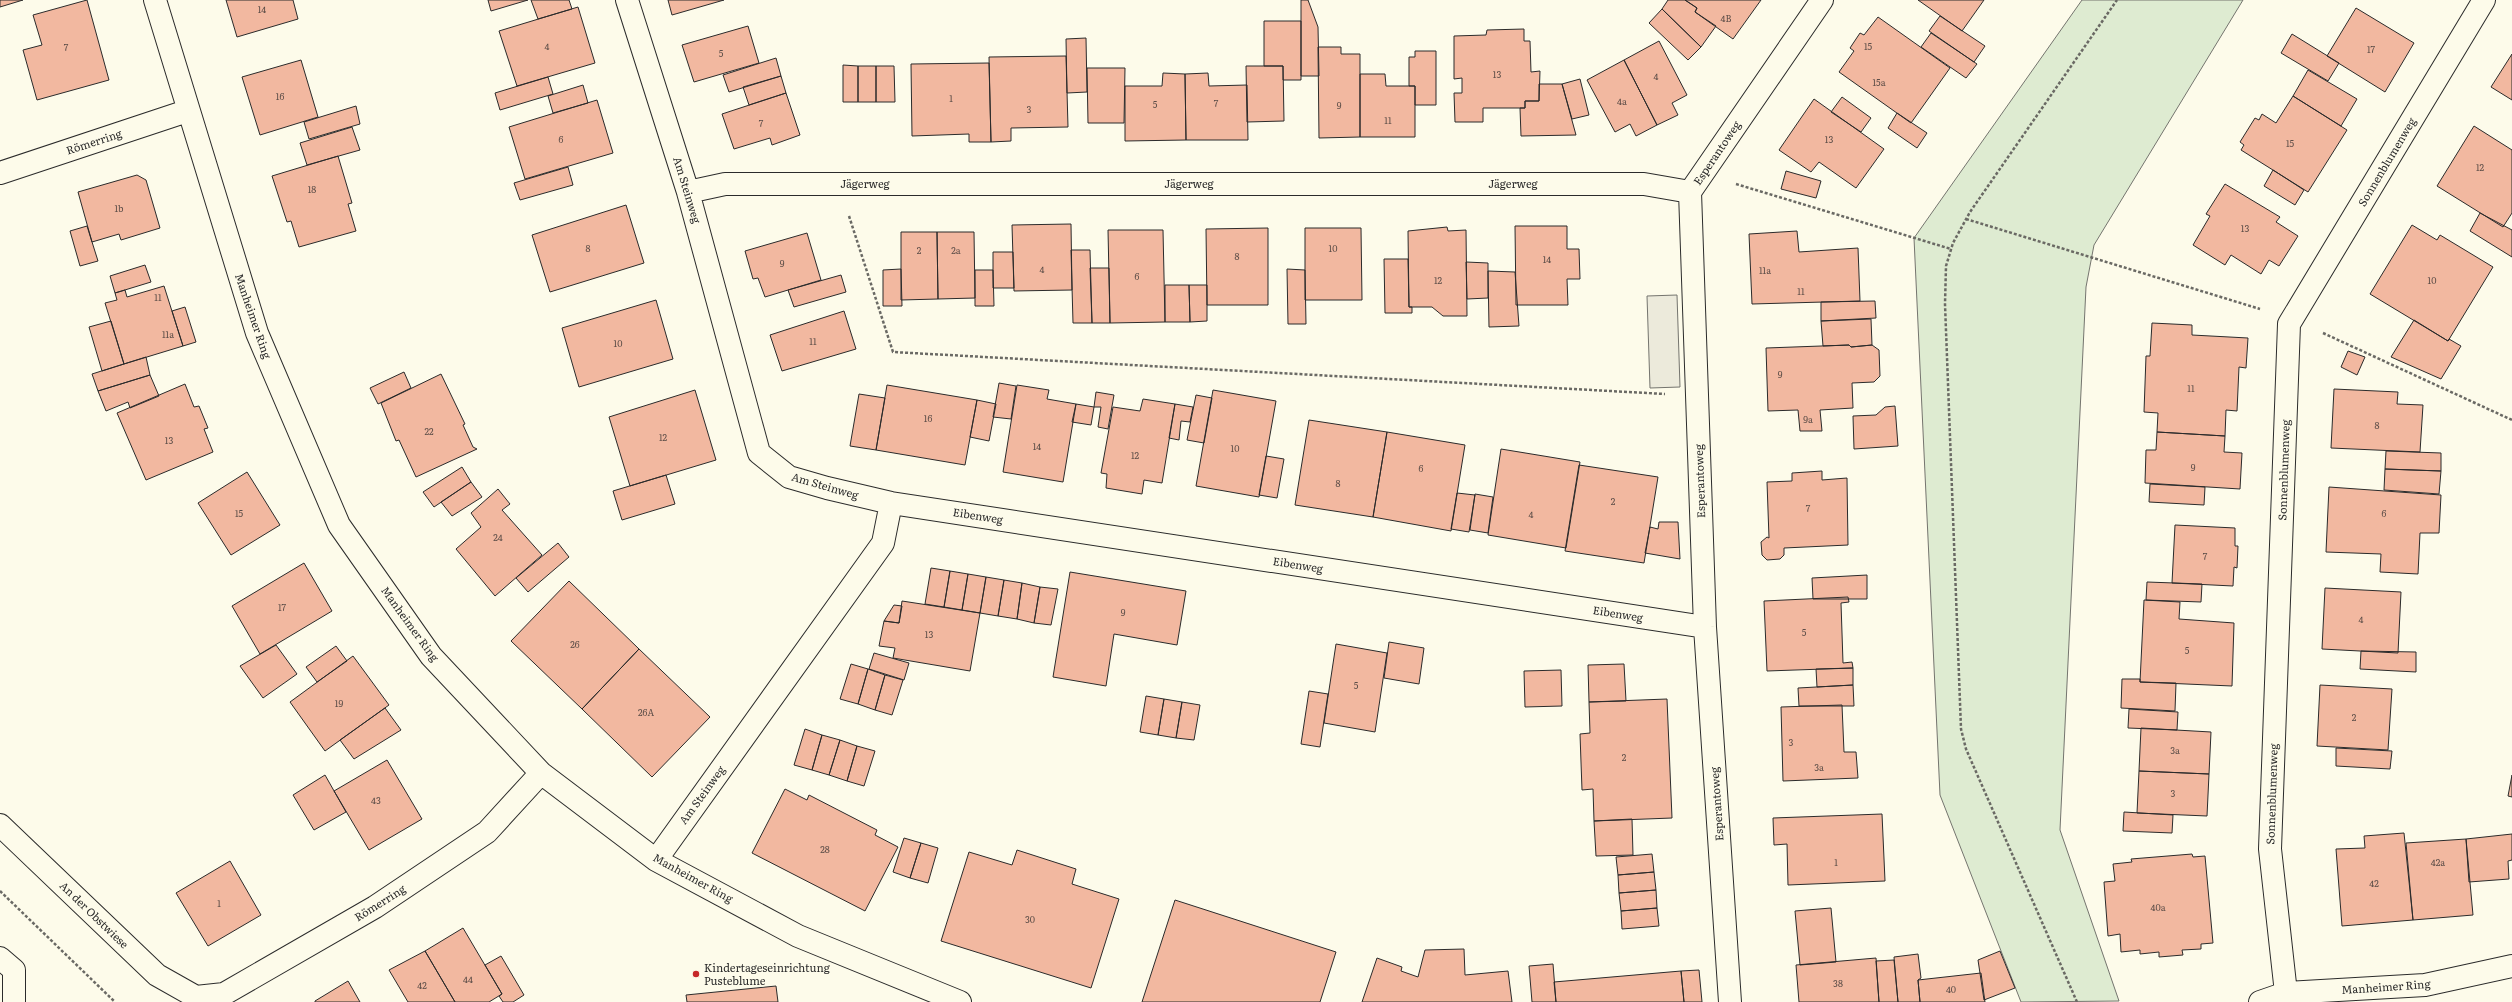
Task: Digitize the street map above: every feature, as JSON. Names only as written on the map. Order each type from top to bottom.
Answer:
[{"type":"street","name":"Manheimer Ring","points":[[155,0],[187,111],[257,333],[339,525],[431,656],[541,773],[656,860],[798,936],[960,1002]]},
{"type":"street","name":"Am Steinweg","points":[[627,0],[688,192],[759,453],[789,477],[827,488],[891,503],[883,543],[656,860]]},
{"type":"street","name":"Esperantoweg","points":[[1730,1002],[1705,627],[1690,192],[1822,0]]},
{"type":"street","name":"Sonnenblumenweg","points":[[2286,993],[2270,849],[2289,324],[2484,0]]},
{"type":"street","name":"Römerring","points":[[0,173],[187,111]]},
{"type":"street","name":"Jägerweg","points":[[688,192],[724,184],[1644,184],[1690,192]]},
{"type":"street","name":"Eibenweg","points":[[891,503],[1705,627]]},
{"type":"street","name":"Römerring","points":[[196,996],[224,994],[375,907],[487,832],[541,773]]},
{"type":"street","name":"An der Obstwiese","points":[[0,825],[157,975],[196,996]]},
{"type":"street","points":[[0,958],[14,970],[14,1002]]},
{"type":"street","name":"Manheimer Ring","points":[[2260,1002],[2286,993],[2425,994],[2512,966]]},
{"type":"path","points":[[2077,1002],[1966,749],[1961,729],[1945,304],[1946,266],[1951,249],[1966,219],[2117,0]]},
{"type":"path","points":[[1703,174],[1951,249]]},
{"type":"path","points":[[838,184],[893,352],[1697,396]]},
{"type":"path","points":[[1966,219],[2292,319],[2512,420]]},
{"type":"path","points":[[0,891],[115,1002]]},
{"type":"green space","points":[[2082,0],[2243,0],[2094,245],[2086,287],[2060,830],[2119,1001],[2021,1002],[1940,795],[1914,238]]},
{"type":"shaded area","points":[[1677,295],[1680,387],[1650,388],[1647,296]]},
{"type":"building","points":[[0,0],[23,0],[0,7]]},
{"type":"building","points":[[87,0],[109,80],[37,100],[23,50],[42,45],[33,15]]},
{"type":"building","points":[[226,0],[293,0],[298,19],[237,37]]},
{"type":"building","points":[[488,0],[528,0],[491,11]]},
{"type":"building","points":[[531,0],[569,0],[572,9],[538,19]]},
{"type":"building","points":[[668,0],[724,0],[672,15]]},
{"type":"building","points":[[1301,0],[1308,0],[1318,27],[1319,76],[1301,76]]},
{"type":"building","points":[[1668,0],[1685,0],[1697,8],[1695,12],[1716,26],[1701,47],[1662,9]]},
{"type":"building","points":[[1685,0],[1761,0],[1733,39],[1695,12],[1697,8]]},
{"type":"building","points":[[1918,0],[1984,0],[1962,31]]},
{"type":"building","points":[[578,7],[595,63],[517,86],[499,31]]},
{"type":"building","points":[[2356,8],[2414,43],[2385,92],[2327,56]]},
{"type":"building","points":[[1662,9],[1701,47],[1688,60],[1649,23]]},
{"type":"building","points":[[1940,16],[1985,46],[1974,62],[1929,31]]},
{"type":"building","points":[[1878,17],[1950,68],[1911,123],[1839,72],[1854,51],[1850,48],[1860,33],[1864,35]]},
{"type":"building","points":[[1264,21],[1301,21],[1301,80],[1283,80],[1283,66],[1264,66]]},
{"type":"building","points":[[748,26],[759,63],[694,82],[682,45]]},
{"type":"building","points":[[1524,29],[1524,41],[1530,41],[1531,72],[1540,71],[1539,101],[1525,101],[1525,108],[1483,108],[1483,122],[1455,122],[1454,93],[1462,93],[1462,78],[1454,79],[1454,36],[1486,35],[1487,30]]},
{"type":"building","points":[[1931,33],[1977,64],[1966,78],[1921,47]]},
{"type":"building","points":[[2292,34],[2339,63],[2328,81],[2281,53]]},
{"type":"building","points":[[1086,38],[1087,92],[1067,93],[1066,39]]},
{"type":"building","points":[[1659,41],[1687,95],[1672,103],[1678,115],[1657,125],[1624,60]]},
{"type":"building","points":[[1318,47],[1341,47],[1341,54],[1360,54],[1360,137],[1319,138]]},
{"type":"building","points":[[1415,51],[1436,51],[1436,105],[1415,105],[1415,86],[1409,86],[1409,57],[1415,57]]},
{"type":"building","points":[[2512,54],[2512,100],[2491,87]]},
{"type":"building","points":[[1066,56],[1068,127],[1011,128],[1011,141],[991,142],[989,57]]},
{"type":"building","points":[[776,58],[781,76],[729,92],[723,75]]},
{"type":"building","points":[[301,60],[318,117],[260,135],[242,77]]},
{"type":"building","points":[[1624,60],[1657,125],[1636,136],[1630,124],[1615,132],[1587,80]]},
{"type":"building","points":[[989,63],[991,142],[969,142],[969,134],[912,136],[911,64]]},
{"type":"building","points":[[843,65],[858,66],[858,102],[843,102]]},
{"type":"building","points":[[858,66],[876,66],[876,102],[858,102]]},
{"type":"building","points":[[876,66],[894,66],[895,102],[876,102]]},
{"type":"building","points":[[1246,66],[1283,66],[1284,121],[1247,122]]},
{"type":"building","points":[[1087,68],[1125,68],[1124,123],[1088,123]]},
{"type":"building","points":[[2308,70],[2357,99],[2341,126],[2293,96]]},
{"type":"building","points":[[1163,73],[1185,74],[1186,140],[1125,141],[1125,86],[1162,86]]},
{"type":"building","points":[[1208,73],[1209,86],[1247,85],[1248,140],[1186,140],[1185,74]]},
{"type":"building","points":[[1360,74],[1385,74],[1386,86],[1415,86],[1415,137],[1360,137]]},
{"type":"building","points":[[781,76],[786,93],[749,105],[743,87]]},
{"type":"building","points":[[548,77],[553,94],[500,110],[495,93]]},
{"type":"building","points":[[1580,79],[1589,115],[1572,119],[1562,84]]},
{"type":"building","points":[[1539,84],[1562,84],[1576,135],[1521,136],[1520,108],[1525,108],[1525,101],[1539,101]]},
{"type":"building","points":[[583,85],[588,103],[553,113],[548,96]]},
{"type":"building","points":[[786,93],[800,135],[772,145],[770,138],[734,149],[722,114]]},
{"type":"building","points":[[2293,96],[2347,130],[2308,192],[2241,150],[2244,145],[2240,142],[2255,118],[2259,120],[2262,114],[2276,123]]},
{"type":"building","points":[[1842,97],[1871,118],[1861,132],[1831,112]]},
{"type":"building","points":[[1814,99],[1884,149],[1856,188],[1819,162],[1811,172],[1779,150]]},
{"type":"building","points":[[597,100],[613,153],[525,179],[509,127]]},
{"type":"building","points":[[356,106],[360,124],[309,139],[304,122]]},
{"type":"building","points":[[1897,113],[1927,133],[1917,148],[1888,128]]},
{"type":"building","points":[[2474,126],[2512,150],[2512,213],[2503,227],[2437,186]]},
{"type":"building","points":[[352,127],[360,150],[307,165],[300,143]]},
{"type":"building","points":[[338,156],[352,203],[348,204],[356,231],[299,247],[291,221],[287,222],[272,176]]},
{"type":"building","points":[[568,167],[573,185],[520,200],[514,183]]},
{"type":"building","points":[[2273,170],[2304,190],[2295,205],[2264,186]]},
{"type":"building","points":[[1786,171],[1821,181],[1816,198],[1781,189]]},
{"type":"building","points":[[137,175],[146,180],[160,228],[121,240],[119,234],[92,242],[78,192]]},
{"type":"building","points":[[2225,184],[2280,217],[2276,222],[2298,236],[2279,266],[2269,260],[2261,274],[2231,255],[2225,265],[2193,245],[2210,216],[2206,214]]},
{"type":"building","points":[[626,205],[644,263],[550,292],[532,235]]},
{"type":"building","points":[[2480,213],[2512,230],[2512,257],[2470,231]]},
{"type":"building","points":[[1071,224],[1072,290],[1014,291],[1012,225]]},
{"type":"building","points":[[2412,225],[2437,240],[2440,235],[2493,267],[2448,341],[2370,294]]},
{"type":"building","points":[[87,226],[98,261],[80,266],[70,231]]},
{"type":"building","points":[[1515,226],[1567,226],[1567,249],[1579,249],[1580,279],[1567,279],[1568,305],[1516,305]]},
{"type":"building","points":[[1447,227],[1448,231],[1466,230],[1467,316],[1443,316],[1432,307],[1409,307],[1408,231]]},
{"type":"building","points":[[1268,228],[1268,305],[1207,305],[1206,229]]},
{"type":"building","points":[[1305,228],[1361,228],[1362,300],[1305,300]]},
{"type":"building","points":[[1108,230],[1163,230],[1165,322],[1110,323]]},
{"type":"building","points":[[1797,231],[1799,252],[1858,248],[1860,301],[1752,304],[1749,234]]},
{"type":"building","points":[[901,232],[937,232],[938,299],[901,300]]},
{"type":"building","points":[[937,232],[974,232],[975,298],[938,299]]},
{"type":"building","points":[[807,233],[821,280],[765,297],[758,278],[753,279],[745,251]]},
{"type":"building","points":[[1071,250],[1090,250],[1092,323],[1073,323]]},
{"type":"building","points":[[993,252],[1013,252],[1014,288],[993,288]]},
{"type":"building","points":[[1384,259],[1408,259],[1409,307],[1412,307],[1412,313],[1385,313]]},
{"type":"building","points":[[1466,262],[1488,263],[1488,298],[1467,299]]},
{"type":"building","points":[[145,265],[151,282],[115,293],[110,276]]},
{"type":"building","points":[[1090,268],[1109,268],[1110,323],[1092,323]]},
{"type":"building","points":[[901,269],[902,306],[883,306],[883,270]]},
{"type":"building","points":[[1287,269],[1305,270],[1306,324],[1288,324]]},
{"type":"building","points":[[975,270],[993,270],[994,306],[975,306]]},
{"type":"building","points":[[1488,271],[1515,272],[1519,326],[1489,327]]},
{"type":"building","points":[[841,275],[846,292],[794,307],[788,290]]},
{"type":"building","points":[[1165,285],[1189,285],[1190,322],[1165,322]]},
{"type":"building","points":[[1189,285],[1207,285],[1207,321],[1190,322]]},
{"type":"building","points":[[164,286],[183,346],[124,364],[105,303],[117,300],[115,293],[125,290],[127,297]]},
{"type":"building","points":[[656,300],[673,359],[579,387],[562,328]]},
{"type":"building","points":[[1875,301],[1876,318],[1821,321],[1821,302]]},
{"type":"building","points":[[185,307],[196,342],[183,346],[172,311]]},
{"type":"building","points":[[844,311],[856,349],[782,371],[770,335]]},
{"type":"building","points":[[1871,319],[1872,345],[1851,347],[1849,345],[1823,346],[1821,321]]},
{"type":"building","points":[[2414,320],[2448,341],[2449,339],[2461,346],[2441,379],[2391,357]]},
{"type":"building","points":[[111,321],[124,364],[102,371],[89,327]]},
{"type":"building","points":[[2152,323],[2192,325],[2192,335],[2248,338],[2246,368],[2239,367],[2237,411],[2226,410],[2225,436],[2157,432],[2158,413],[2144,412],[2146,356],[2150,356]]},
{"type":"building","points":[[1849,345],[1851,347],[1872,345],[1879,350],[1880,376],[1874,382],[1852,383],[1853,408],[1820,410],[1822,431],[1800,431],[1798,410],[1768,411],[1766,348]]},
{"type":"building","points":[[2348,351],[2365,357],[2357,375],[2341,367]]},
{"type":"building","points":[[146,357],[150,375],[98,391],[92,374]]},
{"type":"building","points":[[404,372],[411,388],[378,404],[370,388]]},
{"type":"building","points":[[441,374],[465,424],[463,425],[473,447],[477,449],[416,477],[399,440],[396,441],[381,403]]},
{"type":"building","points":[[150,375],[159,396],[130,408],[128,402],[106,411],[98,391]]},
{"type":"building","points":[[999,383],[1016,386],[1011,419],[993,417]]},
{"type":"building","points":[[185,384],[194,407],[199,406],[208,428],[204,429],[213,452],[146,480],[117,413]]},
{"type":"building","points":[[887,385],[977,400],[965,465],[876,450]]},
{"type":"building","points":[[1017,385],[1049,390],[1047,399],[1076,404],[1063,482],[1003,472]]},
{"type":"building","points":[[2334,389],[2398,392],[2397,404],[2423,405],[2420,452],[2331,448]]},
{"type":"building","points":[[695,390],[716,460],[630,486],[609,417]]},
{"type":"building","points":[[1213,390],[1276,401],[1259,497],[1196,486]]},
{"type":"building","points":[[1096,392],[1114,395],[1108,429],[1098,427],[1101,407],[1094,407]]},
{"type":"building","points":[[859,394],[885,398],[876,450],[850,446]]},
{"type":"building","points":[[1196,395],[1212,398],[1204,443],[1187,440]]},
{"type":"building","points":[[1143,399],[1175,404],[1162,483],[1144,480],[1142,494],[1106,488],[1107,474],[1101,473],[1113,407],[1140,411]]},
{"type":"building","points":[[977,400],[996,404],[989,441],[970,437]]},
{"type":"building","points":[[1076,404],[1094,407],[1091,425],[1072,422]]},
{"type":"building","points":[[1175,404],[1193,407],[1190,422],[1181,421],[1179,440],[1169,438]]},
{"type":"building","points":[[1895,406],[1898,446],[1854,449],[1853,416],[1876,415],[1885,407]]},
{"type":"building","points":[[1309,420],[1387,432],[1373,517],[1295,505]]},
{"type":"building","points":[[1387,432],[1465,445],[1451,531],[1373,517]]},
{"type":"building","points":[[2157,432],[2225,436],[2224,452],[2242,453],[2240,489],[2145,483],[2146,450],[2156,450]]},
{"type":"building","points":[[1501,449],[1580,462],[1566,548],[1488,535]]},
{"type":"building","points":[[2386,451],[2441,453],[2441,471],[2385,469]]},
{"type":"building","points":[[1266,456],[1284,459],[1277,498],[1259,495]]},
{"type":"building","points":[[1579,465],[1658,477],[1644,563],[1565,551]]},
{"type":"building","points":[[462,467],[471,482],[434,507],[423,492]]},
{"type":"building","points":[[2385,469],[2441,471],[2439,494],[2384,490]]},
{"type":"building","points":[[1822,471],[1822,480],[1847,478],[1848,545],[1784,548],[1784,555],[1780,559],[1767,560],[1762,555],[1761,542],[1767,537],[1769,538],[1767,482],[1792,481],[1792,473]]},
{"type":"building","points":[[247,472],[280,525],[231,555],[198,503]]},
{"type":"building","points":[[666,475],[675,504],[622,520],[613,491]]},
{"type":"building","points":[[471,482],[482,497],[452,516],[441,502]]},
{"type":"building","points":[[2150,484],[2205,487],[2204,505],[2149,502]]},
{"type":"building","points":[[2329,487],[2441,495],[2439,533],[2420,533],[2418,574],[2380,572],[2381,554],[2326,552]]},
{"type":"building","points":[[498,489],[510,504],[502,510],[542,555],[495,596],[456,549],[481,527],[471,513]]},
{"type":"building","points":[[1457,493],[1475,495],[1469,532],[1451,529]]},
{"type":"building","points":[[1475,494],[1493,497],[1488,533],[1470,530]]},
{"type":"building","points":[[1659,522],[1678,522],[1680,559],[1645,553],[1650,527],[1658,529]]},
{"type":"building","points":[[2175,525],[2235,528],[2235,546],[2238,546],[2237,568],[2234,567],[2233,586],[2172,583]]},
{"type":"building","points":[[558,543],[569,557],[528,592],[516,578]]},
{"type":"building","points":[[304,563],[332,611],[260,654],[232,606]]},
{"type":"building","points":[[931,568],[950,571],[944,607],[925,604]]},
{"type":"building","points":[[950,571],[968,574],[962,610],[944,607]]},
{"type":"building","points":[[1070,572],[1186,591],[1177,645],[1114,634],[1106,686],[1053,677]]},
{"type":"building","points":[[968,574],[986,577],[980,613],[962,610]]},
{"type":"building","points":[[1867,575],[1867,599],[1813,599],[1812,578]]},
{"type":"building","points":[[986,577],[1004,580],[998,616],[980,613]]},
{"type":"building","points":[[1004,580],[1022,583],[1017,619],[998,616]]},
{"type":"building","points":[[569,581],[639,649],[582,709],[511,641]]},
{"type":"building","points":[[2147,582],[2202,584],[2201,602],[2146,600]]},
{"type":"building","points":[[1022,583],[1040,587],[1034,623],[1017,619]]},
{"type":"building","points":[[1040,587],[1058,589],[1051,625],[1034,623]]},
{"type":"building","points":[[2325,588],[2401,592],[2398,653],[2322,649]]},
{"type":"building","points":[[1848,597],[1849,602],[1841,603],[1843,663],[1852,662],[1853,668],[1767,671],[1764,601]]},
{"type":"building","points":[[2144,600],[2180,602],[2179,619],[2234,623],[2232,686],[2140,682]]},
{"type":"building","points":[[902,601],[980,613],[970,671],[893,658],[895,648],[879,646],[884,621],[899,623]]},
{"type":"building","points":[[894,605],[902,606],[899,623],[884,621]]},
{"type":"building","points":[[1389,642],[1424,648],[1419,684],[1384,678]]},
{"type":"building","points":[[1336,644],[1387,653],[1375,732],[1324,723]]},
{"type":"building","points":[[276,645],[297,674],[263,698],[240,666]]},
{"type":"building","points":[[336,646],[347,661],[317,682],[306,667]]},
{"type":"building","points":[[639,649],[710,717],[652,777],[582,709]]},
{"type":"building","points":[[2361,651],[2416,652],[2416,672],[2360,669]]},
{"type":"building","points":[[874,653],[909,663],[904,680],[869,669]]},
{"type":"building","points":[[353,656],[389,705],[325,751],[290,702]]},
{"type":"building","points":[[851,664],[868,669],[858,704],[840,699]]},
{"type":"building","points":[[1624,664],[1626,701],[1589,702],[1588,665]]},
{"type":"building","points":[[1853,668],[1853,685],[1817,687],[1816,669]]},
{"type":"building","points":[[868,669],[885,675],[875,710],[858,704]]},
{"type":"building","points":[[1561,670],[1562,706],[1525,707],[1524,671]]},
{"type":"building","points":[[885,675],[903,680],[892,715],[875,710]]},
{"type":"building","points":[[2122,679],[2140,679],[2140,682],[2176,683],[2175,711],[2121,708]]},
{"type":"building","points":[[1853,685],[1854,706],[1799,706],[1798,688]]},
{"type":"building","points":[[2320,685],[2392,689],[2388,750],[2317,746]]},
{"type":"building","points":[[1309,691],[1328,694],[1320,747],[1301,744]]},
{"type":"building","points":[[1146,696],[1164,699],[1158,735],[1140,732]]},
{"type":"building","points":[[1164,699],[1182,702],[1176,738],[1158,735]]},
{"type":"building","points":[[1667,699],[1672,818],[1594,821],[1593,789],[1582,790],[1580,734],[1590,733],[1589,702]]},
{"type":"building","points":[[1182,702],[1200,705],[1194,740],[1176,738]]},
{"type":"building","points":[[1842,705],[1844,752],[1856,752],[1858,778],[1783,781],[1781,707]]},
{"type":"building","points":[[385,708],[401,730],[354,759],[340,740]]},
{"type":"building","points":[[2129,709],[2178,712],[2177,730],[2128,728]]},
{"type":"building","points":[[2141,728],[2211,732],[2209,774],[2139,771]]},
{"type":"building","points":[[805,729],[822,735],[812,770],[794,765]]},
{"type":"building","points":[[822,735],[840,740],[829,775],[812,770]]},
{"type":"building","points":[[840,740],[857,746],[847,781],[829,775]]},
{"type":"building","points":[[857,746],[875,751],[864,786],[847,781]]},
{"type":"building","points":[[2336,748],[2392,751],[2390,769],[2336,766]]},
{"type":"building","points":[[387,760],[422,819],[369,850],[334,791]]},
{"type":"building","points":[[2139,771],[2209,774],[2207,816],[2137,813]]},
{"type":"building","points":[[325,775],[346,812],[314,830],[293,795]]},
{"type":"building","points":[[2512,775],[2512,797],[2508,796]]},
{"type":"building","points":[[785,789],[807,800],[809,795],[877,830],[875,835],[898,847],[865,911],[752,853]]},
{"type":"building","points":[[2124,812],[2173,815],[2172,833],[2123,831]]},
{"type":"building","points":[[1882,814],[1885,881],[1788,885],[1787,844],[1774,845],[1773,818]]},
{"type":"building","points":[[1632,819],[1633,855],[1596,856],[1594,821]]},
{"type":"building","points":[[2404,833],[2413,920],[2342,926],[2336,849],[2365,848],[2364,836]]},
{"type":"building","points":[[2512,834],[2512,860],[2508,861],[2509,879],[2469,882],[2466,839]]},
{"type":"building","points":[[904,838],[921,843],[910,878],[893,872]]},
{"type":"building","points":[[2466,839],[2473,915],[2413,920],[2406,843]]},
{"type":"building","points":[[921,843],[938,848],[928,883],[910,878]]},
{"type":"building","points":[[1017,850],[1076,869],[1072,884],[1119,899],[1091,988],[941,941],[969,852],[1012,865]]},
{"type":"building","points":[[1652,854],[1654,872],[1618,875],[1616,857]]},
{"type":"building","points":[[2192,854],[2193,857],[2205,856],[2213,943],[2201,944],[2201,949],[2182,950],[2183,955],[2159,957],[2159,952],[2140,954],[2140,950],[2121,952],[2120,934],[2108,936],[2104,882],[2115,881],[2113,864],[2132,862],[2131,859]]},
{"type":"building","points":[[230,861],[261,915],[208,946],[176,893]]},
{"type":"building","points":[[1654,872],[1656,890],[1619,893],[1618,875]]},
{"type":"building","points":[[1656,890],[1657,908],[1621,911],[1619,893]]},
{"type":"building","points":[[1175,900],[1336,952],[1320,1002],[1142,1002]]},
{"type":"building","points":[[1657,908],[1659,926],[1622,929],[1621,911]]},
{"type":"building","points":[[1831,908],[1836,962],[1800,965],[1795,911]]},
{"type":"building","points":[[463,928],[502,994],[489,1002],[455,1002],[425,951]]},
{"type":"building","points":[[1464,949],[1465,975],[1508,971],[1512,1002],[1362,1002],[1377,958],[1402,967],[1401,971],[1418,977],[1425,950]]},
{"type":"building","points":[[425,951],[455,1002],[408,1002],[389,970]]},
{"type":"building","points":[[2000,951],[2015,988],[1984,1000],[1978,960]]},
{"type":"building","points":[[1918,954],[1921,978],[1918,980],[1920,1002],[1898,1002],[1894,957]]},
{"type":"building","points":[[501,956],[524,995],[513,1002],[503,1002],[499,996],[502,994],[485,965]]},
{"type":"building","points":[[1876,958],[1879,1002],[1799,1002],[1796,965]]},
{"type":"building","points":[[1894,960],[1898,1002],[1879,1002],[1876,961]]},
{"type":"building","points":[[1553,964],[1556,1002],[1532,1002],[1529,966]]},
{"type":"building","points":[[1699,970],[1702,1002],[1684,1002],[1681,971]]},
{"type":"building","points":[[1681,971],[1684,1002],[1556,1002],[1554,982]]},
{"type":"building","points":[[1981,973],[1985,1002],[1920,1002],[1918,980]]},
{"type":"building","points":[[348,981],[360,1002],[315,1002],[315,1001]]},
{"type":"building","points":[[776,986],[778,1002],[687,1002],[686,995]]},
{"type":"place","name":"Kindertageseinrichtung Pusteblume","points":[[696,974]]}]
